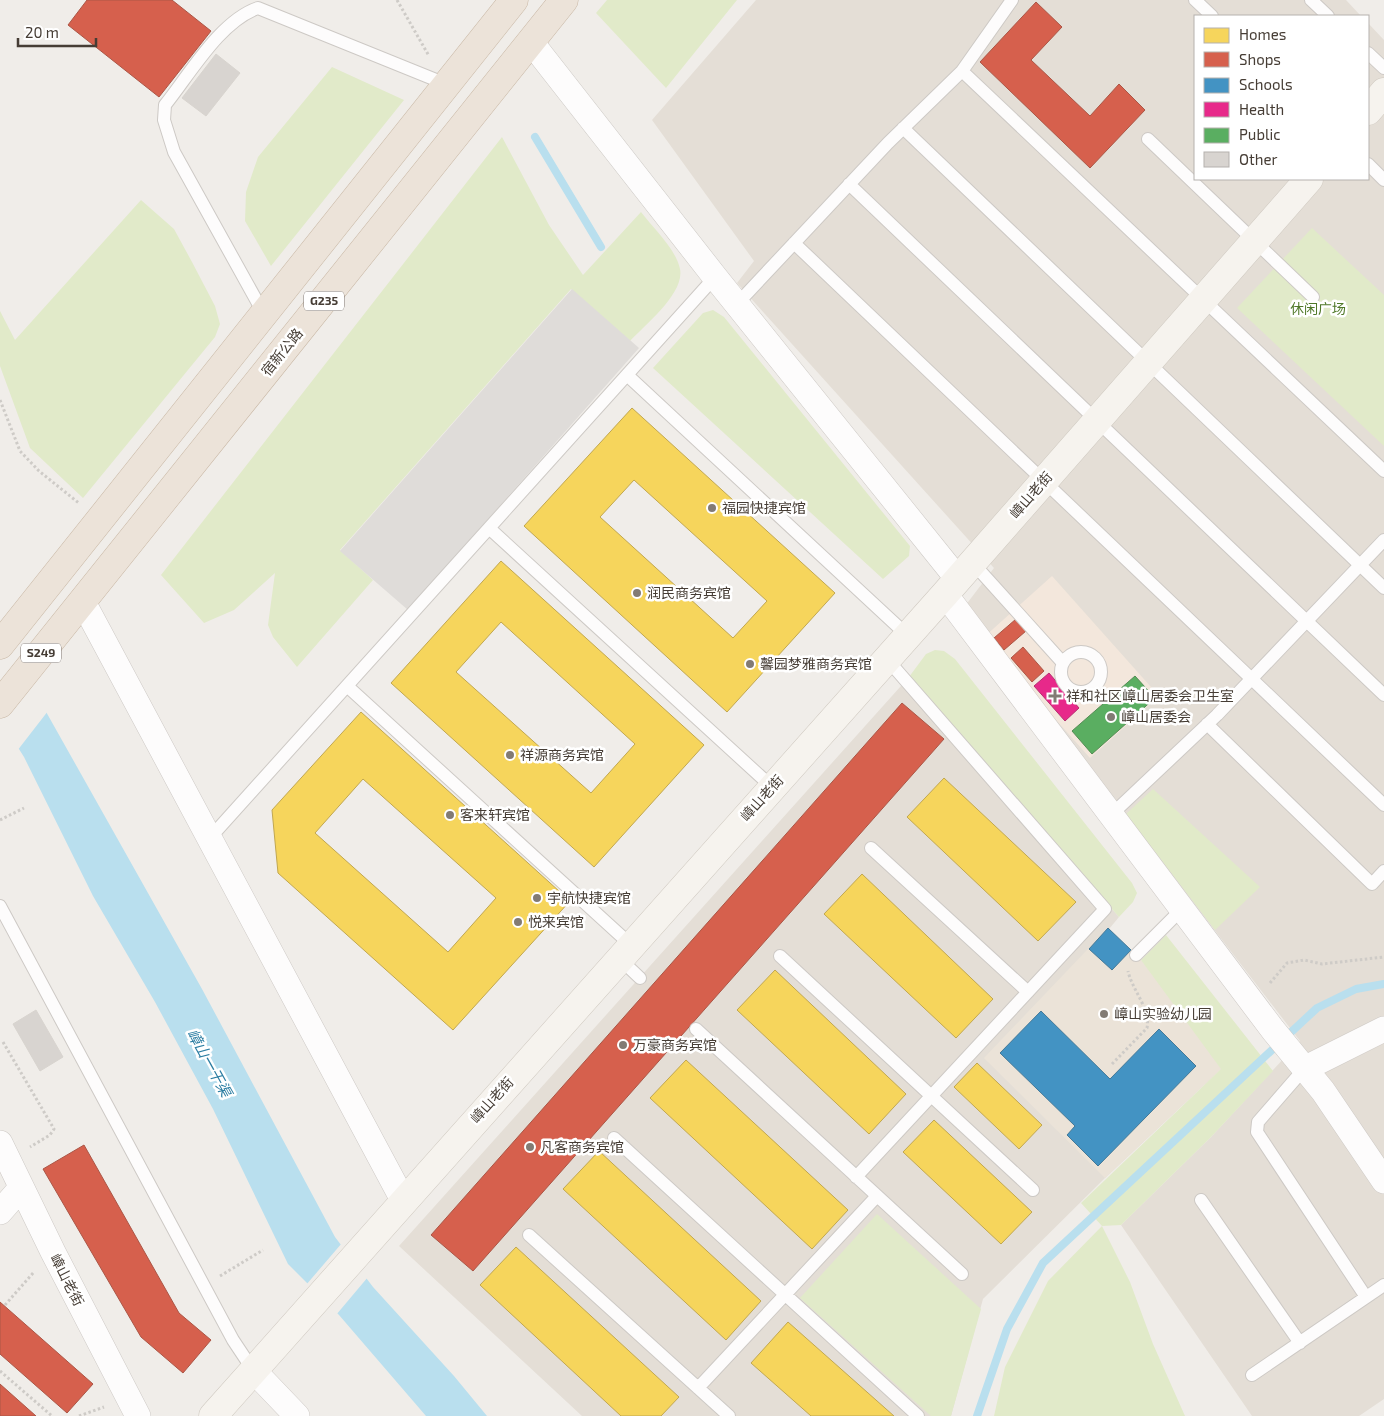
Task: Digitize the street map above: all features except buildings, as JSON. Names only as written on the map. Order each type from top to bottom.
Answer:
[{"type":"highway","name":"G235","points":[[54,578],[514,0]]},
{"type":"highway","name":"宿新公路","points":[[0,704],[564,0]]},
{"type":"highway","name":"S249","points":[[0,645],[54,578]]},
{"type":"street","points":[[530,42],[715,277],[958,578],[1111,814],[1253,1004],[1323,1091],[1384,1181]]},
{"type":"street","points":[[1369,110],[1384,92]]},
{"type":"street","name":"嶂山老街","points":[[213,1416],[259,1362],[958,578],[1308,180]]},
{"type":"street","points":[[83,602],[208,839],[404,1200]]},
{"type":"street","points":[[1304,1069],[1384,1029]]},
{"type":"street","name":"嶂山老街","points":[[4,1151],[53,1252],[138,1416]]},
{"type":"street","points":[[0,1212],[21,1188]]},
{"type":"street","points":[[259,1362],[297,1416]]},
{"type":"lane","points":[[737,304],[902,128],[962,71],[1012,0]]},
{"type":"lane","points":[[1195,0],[1211,15]]},
{"type":"lane","points":[[1311,0],[1327,15]]},
{"type":"lane","points":[[264,314],[174,152],[164,120],[165,105],[224,30],[246,12],[258,8],[446,84]]},
{"type":"lane","points":[[1369,54],[1384,68]]},
{"type":"lane","points":[[962,71],[1384,471]]},
{"type":"lane","points":[[902,128],[1384,588]]},
{"type":"lane","points":[[1148,139],[1313,297]]},
{"type":"lane","points":[[1369,165],[1384,180]]},
{"type":"lane","points":[[849,184],[1384,695]]},
{"type":"lane","points":[[794,243],[1384,805]]},
{"type":"lane","points":[[208,839],[715,277]]},
{"type":"lane","points":[[627,375],[907,635]]},
{"type":"lane","points":[[489,528],[772,787]]},
{"type":"lane","points":[[1111,814],[1252,679],[1384,540]]},
{"type":"lane","points":[[958,578],[1063,663]]},
{"type":"lane","points":[[856,1177],[1105,909],[886,658]]},
{"type":"lane","points":[[348,686],[625,952],[640,978]]},
{"type":"lane","points":[[1207,724],[1372,884],[1384,871]]},
{"type":"lane","points":[[870,848],[1028,992]]},
{"type":"lane","points":[[0,906],[233,1340],[259,1362]]},
{"type":"lane","points":[[1136,956],[1182,909]]},
{"type":"lane","points":[[780,956],[1033,1190]]},
{"type":"lane","points":[[696,1029],[962,1274]]},
{"type":"lane","points":[[1304,1069],[1258,1122],[1257,1132],[1366,1297]]},
{"type":"lane","points":[[614,1138],[918,1416]]},
{"type":"lane","points":[[698,1388],[876,1196]]},
{"type":"lane","points":[[1201,1200],[1300,1343]]},
{"type":"lane","points":[[529,1235],[730,1416]]},
{"type":"lane","points":[[1252,1376],[1384,1285]]},
{"type":"path","points":[[397,0],[446,84]]},
{"type":"path","points":[[0,400],[20,451],[39,471],[101,519]]},
{"type":"path","points":[[0,820],[24,808]]},
{"type":"path","points":[[1112,1064],[1147,1028],[1146,1011],[1131,984],[1128,967],[1136,956]]},
{"type":"path","points":[[1253,1004],[1287,963],[1304,960],[1322,964],[1384,957]]},
{"type":"path","points":[[3,1042],[54,1130],[50,1135],[4,1151]]},
{"type":"path","points":[[204,1285],[262,1250]]},
{"type":"path","points":[[5,1305],[53,1252]]},
{"type":"path","points":[[0,1371],[52,1416]]},
{"type":"shaded area","points":[[756,0],[1346,0],[1360,15],[1194,15],[1194,180],[1369,180],[1369,24],[1384,40],[1384,1399],[1359,1416],[1252,1416],[1121,1225],[1211,1137],[1300,1041],[965,606],[994,568],[737,283],[754,261],[652,120]]},
{"type":"shaded area","points":[[572,289],[639,348],[408,610],[340,551]]},
{"type":"shaded area","points":[[1052,576],[1159,696],[1090,758],[983,638]]},
{"type":"shaded area","points":[[909,677],[1119,917],[1109,929],[1152,971],[1221,1069],[1105,1178],[983,1299],[951,1416],[582,1416],[399,1246]]},
{"type":"shaded area","name":"嶂山实验幼儿园","points":[[1108,928],[1152,971],[1221,1069],[1105,1178],[984,1058]]},
{"type":"green space","points":[[607,0],[737,0],[666,88],[596,13]]},
{"type":"green space","points":[[332,67],[404,100],[271,266],[245,221],[246,192],[258,157]]},
{"type":"green space","points":[[502,137],[549,225],[583,275],[641,212],[669,246],[678,261],[680,278],[670,298],[654,318],[630,341],[571,289],[340,550],[373,580],[297,667],[273,637],[268,625],[275,573],[234,610],[204,623],[161,575]]},
{"type":"green space","points":[[141,200],[174,229],[215,306],[220,324],[215,337],[83,498],[30,448],[0,366],[0,311],[15,340]]},
{"type":"green space","name":"休闲广场","points":[[1312,228],[1384,295],[1384,446],[1237,308]]},
{"type":"green space","points":[[713,310],[724,317],[910,546],[909,556],[883,579],[653,368],[703,313]]},
{"type":"green space","points":[[935,650],[944,651],[955,659],[1132,883],[1137,893],[1133,902],[1119,917],[909,677],[926,654]]},
{"type":"green space","points":[[1153,789],[1260,887],[1215,930],[1126,814]]},
{"type":"green space","points":[[1166,935],[1273,1071],[1211,1137],[1121,1225],[1102,1226],[1081,1203],[1221,1069],[1141,960]]},
{"type":"green space","points":[[877,1214],[981,1309],[951,1416],[931,1416],[800,1298]]},
{"type":"green space","points":[[1102,1226],[1130,1282],[1153,1344],[1185,1416],[994,1416],[1005,1367],[1048,1281]]},
{"type":"water","name":"嶂山一干渠","points":[[0,630],[202,989],[335,1237],[373,1287],[454,1376],[487,1416],[426,1416],[339,1315],[288,1264],[213,1109],[155,1002],[93,896],[24,757],[0,719]]},
{"type":"pier","points":[[0,627],[48,711],[17,751],[0,724]]},
{"type":"pier","points":[[342,1243],[368,1277],[336,1315],[306,1285]]},
{"type":"waterway","points":[[535,137],[601,247]]},
{"type":"waterway","points":[[977,1416],[1007,1329],[1043,1263],[1317,1008],[1356,989],[1384,984]]},
{"type":"place","name":"福园快捷宾馆","points":[[712,508]]},
{"type":"place","name":"润民商务宾馆","points":[[637,593]]},
{"type":"place","name":"馨园梦雅商务宾馆","points":[[750,664]]},
{"type":"place","name":"祥和社区嶂山居委会卫生室","points":[[1055,696]]},
{"type":"place","name":"嶂山居委会","points":[[1111,717]]},
{"type":"place","name":"祥源商务宾馆","points":[[510,755]]},
{"type":"place","name":"客来轩宾馆","points":[[450,815]]},
{"type":"place","name":"宇航快捷宾馆","points":[[537,898]]},
{"type":"place","name":"悦来宾馆","points":[[518,922]]},
{"type":"place","name":"嶂山实验幼儿园","points":[[1104,1014]]},
{"type":"place","name":"万豪商务宾馆","points":[[623,1045]]},
{"type":"place","name":"凡客商务宾馆","points":[[530,1147]]}]
